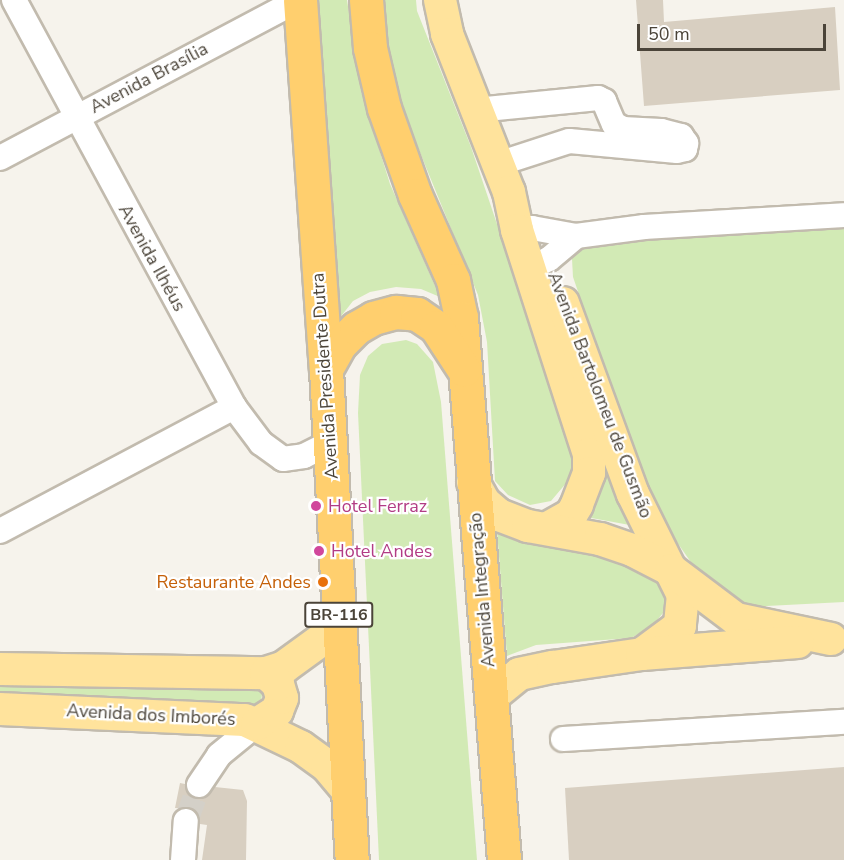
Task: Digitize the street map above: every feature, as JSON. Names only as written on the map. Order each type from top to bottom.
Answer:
[{"type":"highway","name":"Avenida Presidente Dutra","points":[[299,0],[326,369],[352,860]]},
{"type":"highway","points":[[366,0],[370,48],[384,108],[415,195],[453,280],[466,374],[473,482]]},
{"type":"highway","points":[[326,369],[340,344],[356,328],[373,318],[396,312],[417,314],[436,327],[466,374]]},
{"type":"highway","name":"Avenida Integração","points":[[473,482],[491,698]]},
{"type":"highway","points":[[491,698],[504,860]]},
{"type":"main road","name":"Avenida Bartolomeu de Gusmão","points":[[441,0],[447,34],[503,178],[633,494],[683,595],[680,626],[642,654]]},
{"type":"main road","name":"Avenida Bartolomeu de Gusmão","points":[[540,264],[589,454],[589,473],[577,505],[571,515],[549,527]]},
{"type":"main road","points":[[473,482],[484,502],[499,515],[528,526],[549,527],[600,539],[671,570],[736,619],[838,639]]},
{"type":"main road","points":[[0,669],[266,673],[284,667],[339,627]]},
{"type":"main road","points":[[491,698],[519,674],[642,654],[838,639]]},
{"type":"main road","points":[[257,724],[277,711],[282,698],[278,684],[266,673]]},
{"type":"main road","name":"Avenida dos Imborés","points":[[0,708],[173,714],[257,724],[327,766],[350,792]]},
{"type":"street","name":"Avenida Ilhéus","points":[[14,0],[75,117],[234,407],[261,443],[283,459],[304,456],[330,443]]},
{"type":"street","name":"Avenida Brasília","points":[[0,158],[299,0]]},
{"type":"street","points":[[476,110],[598,98],[604,101],[614,124],[623,129],[661,131],[681,136],[686,143],[686,149],[677,151],[569,141],[503,178]]},
{"type":"street","points":[[524,229],[576,236],[644,227],[844,215]]},
{"type":"street","points":[[540,264],[576,236]]},
{"type":"street","points":[[0,531],[234,407]]},
{"type":"street","points":[[563,739],[844,722]]},
{"type":"street","points":[[199,785],[219,755],[257,724]]},
{"type":"street","points":[[183,860],[186,821]]},
{"type":"green space","points":[[316,0],[347,0],[361,91],[390,184],[440,297],[421,289],[396,287],[370,292],[353,301],[335,324]]},
{"type":"green space","points":[[384,0],[416,0],[417,11],[471,147],[574,452],[573,475],[551,501],[530,505],[508,495],[495,481],[487,342],[478,295],[406,118],[390,57]]},
{"type":"green space","points":[[844,227],[844,602],[745,607],[721,595],[695,568],[672,535],[643,480],[573,277],[572,259],[576,250],[586,244]]},
{"type":"green space","points":[[406,340],[417,344],[433,362],[441,402],[477,860],[379,860],[358,413],[360,375],[368,356],[382,344]]},
{"type":"green space","points":[[602,451],[635,526],[586,517]]},
{"type":"green space","points":[[497,531],[645,561],[666,589],[663,613],[652,626],[631,638],[536,645],[507,656]]},
{"type":"green space","points":[[0,680],[263,688],[260,708],[0,701]]},
{"type":"building","points":[[636,0],[663,0],[664,22],[835,7],[840,90],[644,106]]},
{"type":"building","points":[[844,767],[844,860],[569,860],[565,788]]},
{"type":"building","points":[[180,783],[185,784],[187,792],[198,799],[206,797],[215,787],[243,790],[247,801],[246,860],[202,860],[207,825],[200,824],[194,809],[175,808]]},
{"type":"tunnel","points":[[186,821],[199,785]]},
{"type":"place","name":"Hotel Ferraz","points":[[316,506]]},
{"type":"place","name":"Hotel Andes","points":[[319,551]]},
{"type":"place","name":"Restaurante Andes","points":[[323,582]]}]
